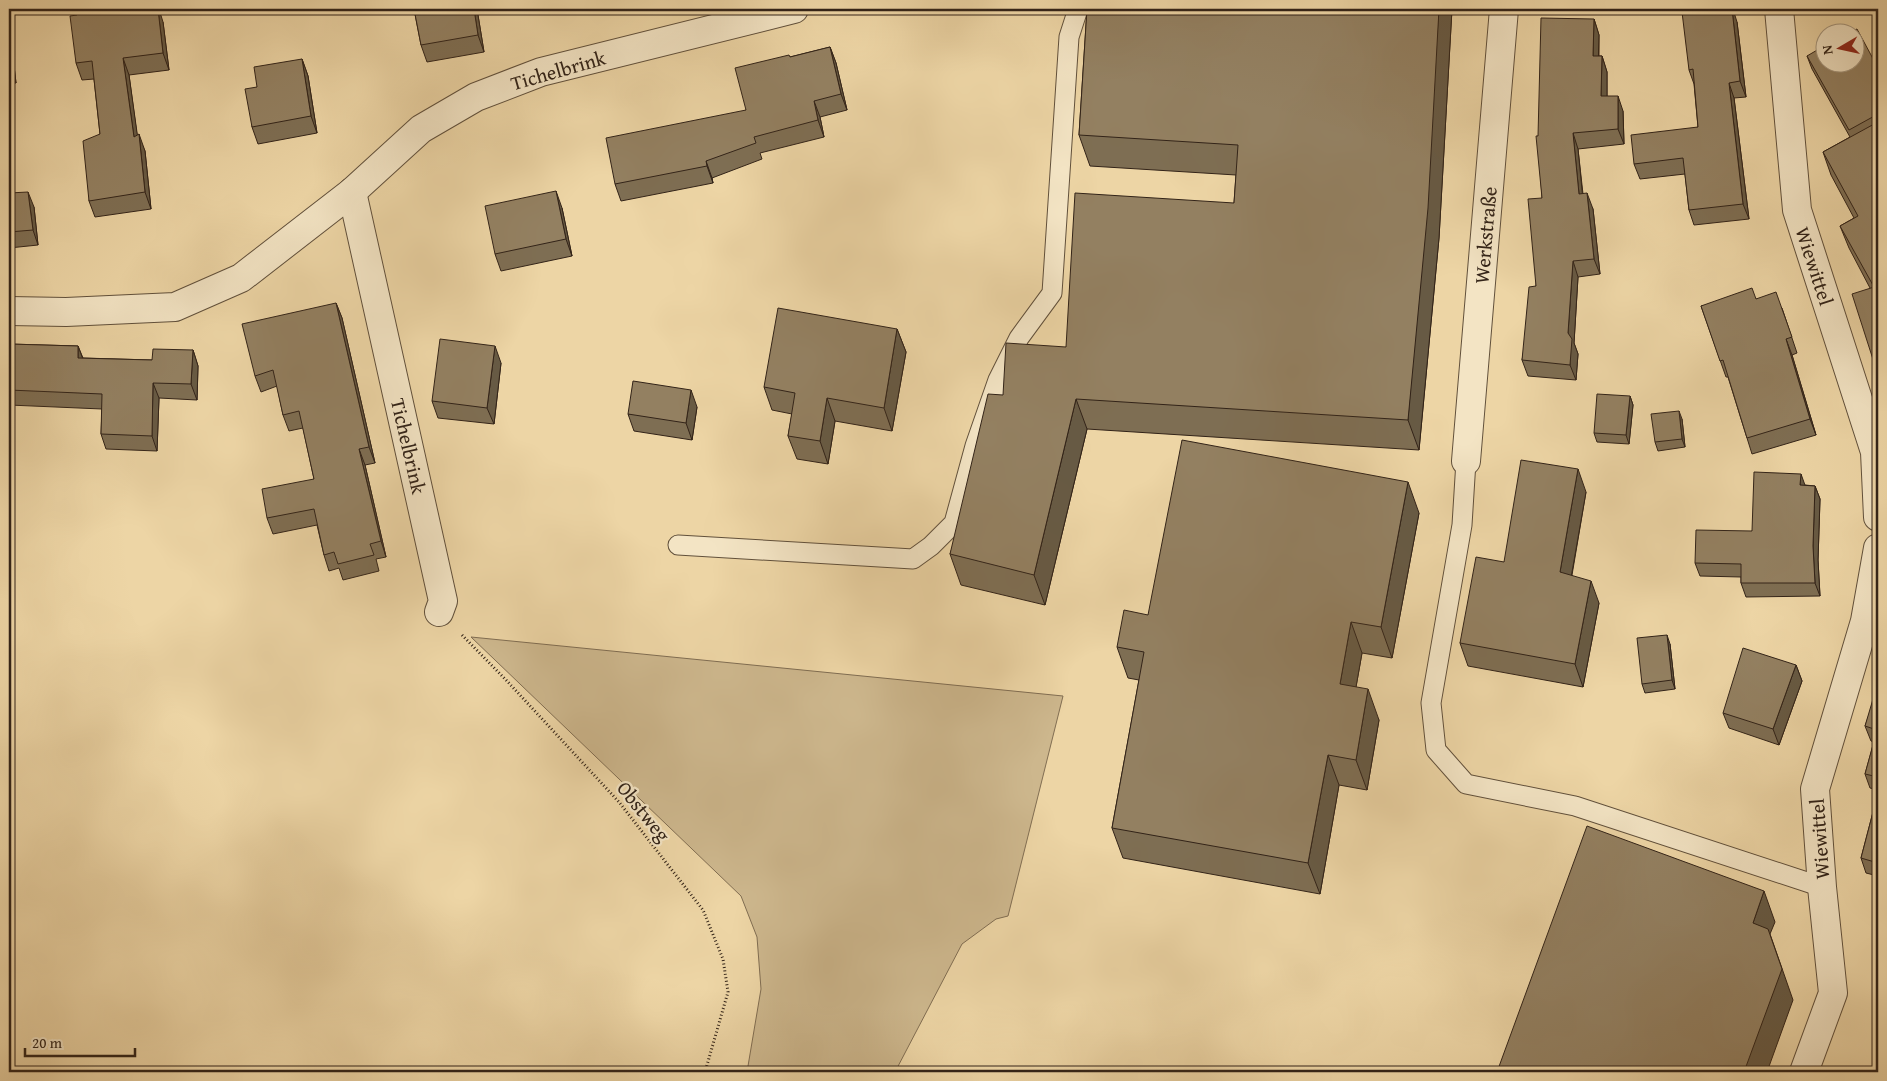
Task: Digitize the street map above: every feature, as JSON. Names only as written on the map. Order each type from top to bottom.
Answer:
[{"type":"street","name":"Tichelbrink","points":[[9,311],[66,312],[175,307],[241,278],[352,192],[421,130],[476,97],[541,72],[794,9]]},
{"type":"street","name":"Werkstraße","points":[[1466,461],[1504,9]]},
{"type":"street","name":"Wiewittel","points":[[1779,9],[1797,210],[1875,452],[1878,517]]},
{"type":"street","name":"Tichelbrink","points":[[352,192],[443,601],[439,612]]},
{"type":"street","name":"Wiewittel","points":[[1804,1072],[1833,993],[1822,886],[1815,789],[1865,621],[1878,548]]},
{"type":"lane","points":[[678,545],[914,559],[931,546],[954,523],[975,446],[998,380],[1019,338],[1052,293],[1069,37],[1078,9]]},
{"type":"lane","points":[[1466,461],[1462,525],[1431,703],[1436,750],[1466,784],[1575,806],[1822,886]]},
{"type":"path","name":"Obstweg","points":[[439,612],[508,681],[620,802],[703,910],[723,959],[728,992],[705,1072]]},
{"type":"shaded area","points":[[471,637],[1063,696],[1008,916],[996,919],[962,944],[895,1072],[747,1072],[761,989],[757,937],[741,896]]},
{"type":"building","points":[[77,9],[158,9],[163,53],[123,58],[134,137],[139,134],[145,192],[89,201],[83,141],[100,134],[92,61],[76,63],[70,16],[77,15]]},
{"type":"building","points":[[414,9],[474,9],[478,35],[421,45]]},
{"type":"building","points":[[1087,9],[1439,9],[1428,208],[1408,420],[1076,399],[1034,575],[950,554],[988,394],[1003,395],[1006,343],[1066,347],[1075,193],[1234,203],[1238,145],[1079,135]]},
{"type":"building","points":[[1732,9],[1740,81],[1729,83],[1743,204],[1689,210],[1683,158],[1634,164],[1631,135],[1698,127],[1693,69],[1689,70],[1682,12]]},
{"type":"building","points":[[1541,18],[1594,19],[1593,56],[1602,56],[1601,96],[1618,96],[1618,129],[1573,133],[1579,194],[1587,193],[1594,259],[1573,261],[1568,333],[1572,339],[1570,365],[1522,360],[1529,287],[1536,286],[1528,199],[1542,198],[1536,136],[1538,136]]},
{"type":"building","points":[[1864,42],[1878,68],[1878,114],[1849,130],[1816,72],[1864,72]]},
{"type":"building","points":[[830,47],[841,94],[814,101],[818,120],[754,137],[756,143],[706,161],[707,166],[615,184],[606,138],[746,110],[735,68]]},
{"type":"building","points":[[1814,52],[1814,68],[1807,56]]},
{"type":"building","points":[[302,59],[311,116],[252,127],[245,89],[257,87],[254,67]]},
{"type":"building","points":[[1876,123],[1878,127],[1878,375],[1852,294],[1874,287],[1840,226],[1858,216],[1823,152]]},
{"type":"building","points":[[556,191],[566,239],[495,254],[485,206]]},
{"type":"building","points":[[28,192],[33,230],[9,232],[9,193]]},
{"type":"building","points":[[1752,288],[1756,299],[1776,292],[1792,337],[1786,339],[1810,419],[1747,438],[1723,360],[1720,361],[1701,306]]},
{"type":"building","points":[[336,303],[369,447],[359,449],[381,541],[370,544],[374,555],[338,564],[334,552],[324,555],[314,509],[267,518],[262,489],[314,479],[299,411],[283,415],[273,370],[255,376],[242,324]]},
{"type":"building","points":[[778,308],[897,329],[884,408],[827,398],[820,441],[788,436],[795,393],[764,387]]},
{"type":"building","points":[[440,339],[495,346],[487,408],[432,401]]},
{"type":"building","points":[[9,344],[78,346],[78,358],[152,360],[153,349],[193,350],[191,384],[153,383],[152,436],[101,434],[102,394],[9,390]]},
{"type":"building","points":[[633,381],[691,390],[686,423],[628,414]]},
{"type":"building","points":[[1597,394],[1630,396],[1626,435],[1594,433]]},
{"type":"building","points":[[1679,411],[1682,439],[1655,442],[1651,414]]},
{"type":"building","points":[[1182,440],[1408,482],[1381,627],[1351,622],[1340,684],[1368,689],[1356,760],[1328,755],[1308,863],[1112,828],[1144,652],[1117,647],[1124,610],[1148,615]]},
{"type":"building","points":[[1521,460],[1578,469],[1560,572],[1591,581],[1575,664],[1460,643],[1476,557],[1504,562]]},
{"type":"building","points":[[1754,472],[1801,474],[1800,485],[1815,486],[1813,546],[1815,583],[1741,583],[1741,564],[1695,563],[1696,530],[1752,531]]},
{"type":"building","points":[[1667,635],[1672,680],[1642,684],[1637,638]]},
{"type":"building","points":[[1743,648],[1796,665],[1773,729],[1723,713]]},
{"type":"building","points":[[1876,689],[1878,690],[1878,777],[1865,774],[1877,730],[1865,726]]},
{"type":"building","points":[[1878,793],[1878,863],[1861,858]]},
{"type":"building","points":[[1587,826],[1764,891],[1753,923],[1768,929],[1782,969],[1744,1072],[1497,1072]]},
{"type":"building","points":[[1878,1056],[1878,1072],[1873,1072]]}]
